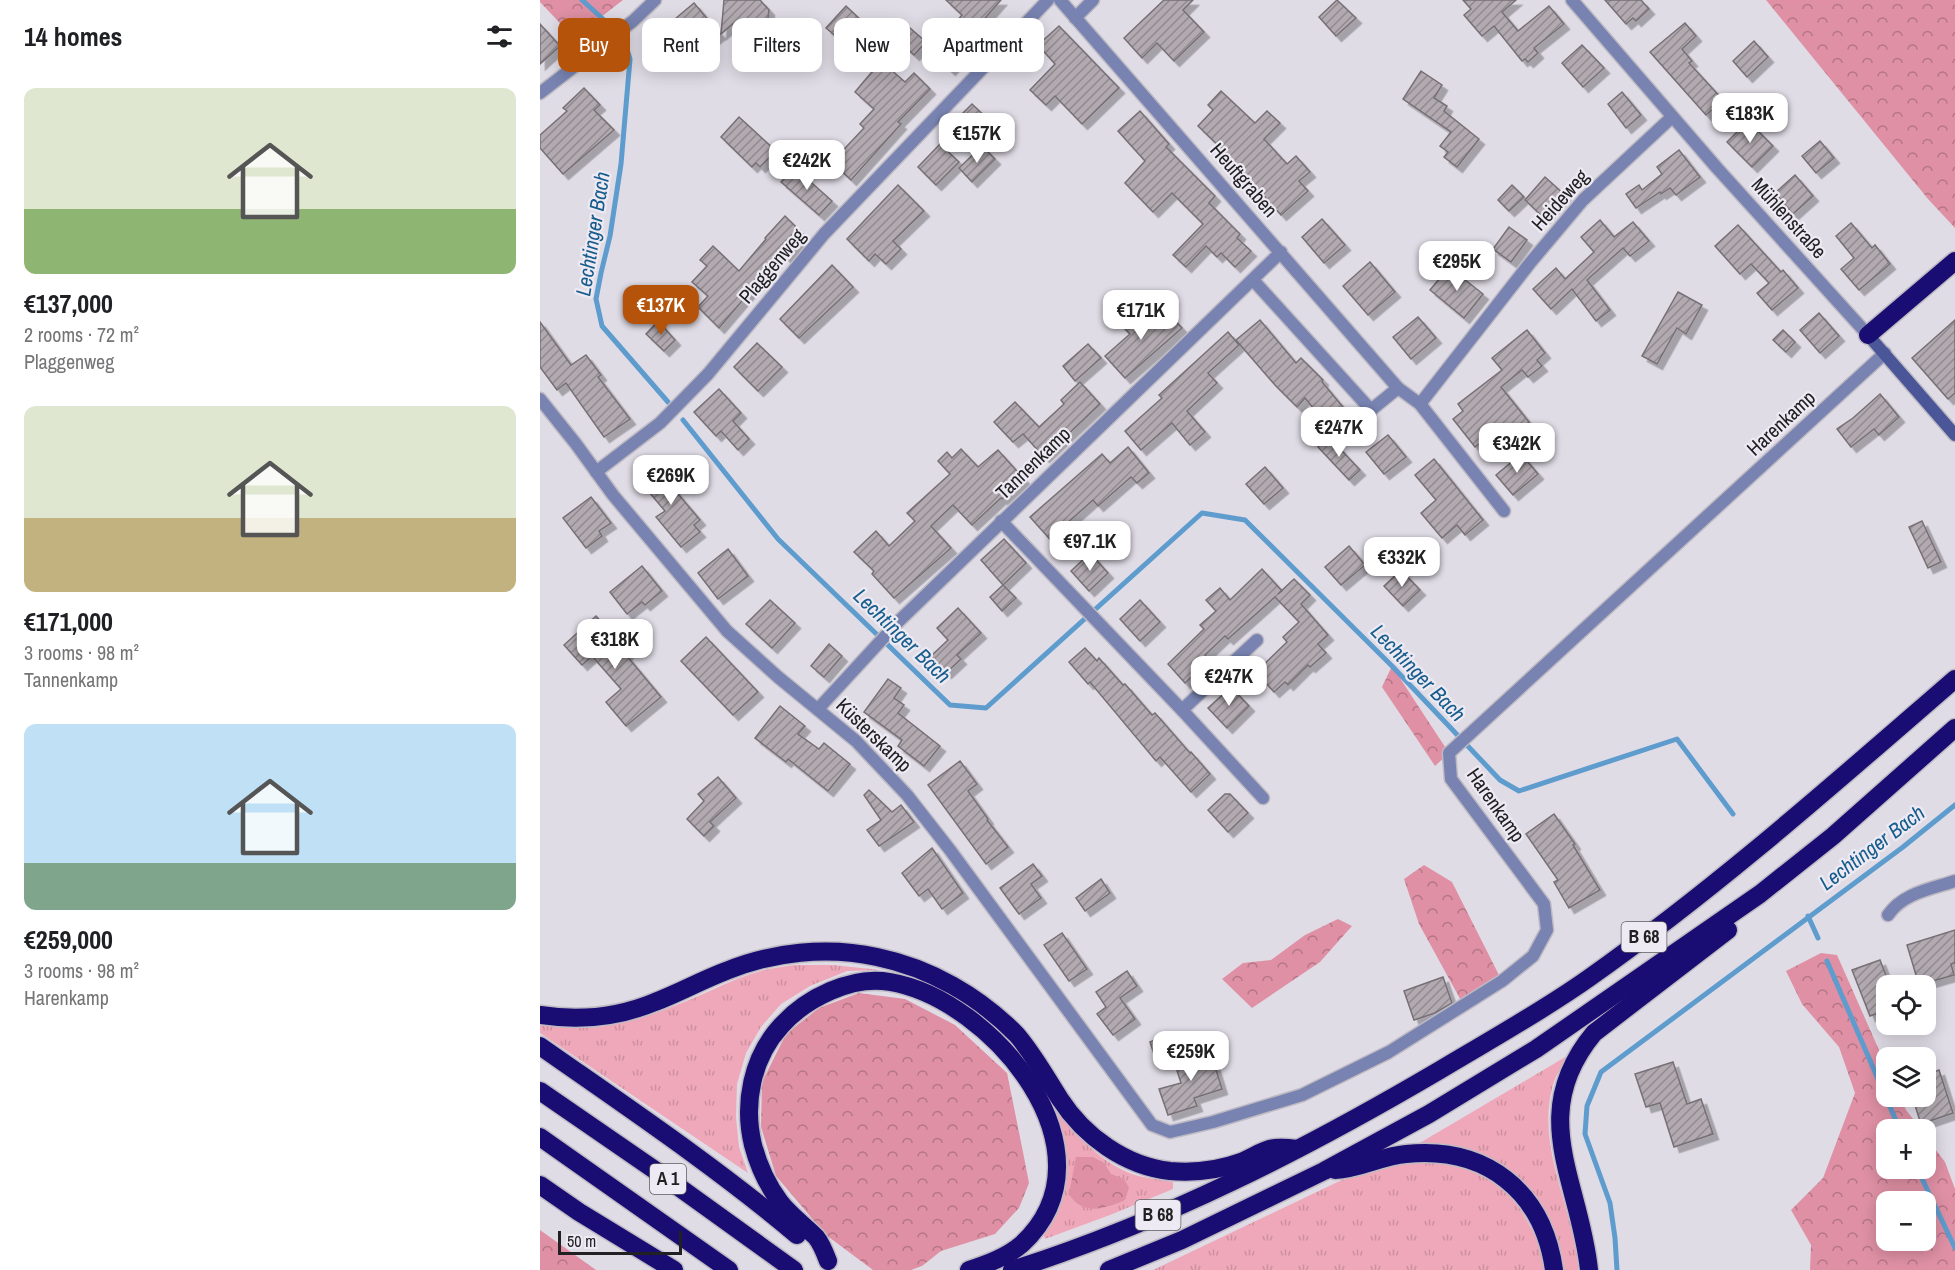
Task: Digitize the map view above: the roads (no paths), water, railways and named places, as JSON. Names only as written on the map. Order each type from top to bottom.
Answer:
[{"type":"highway","points":[[1869,335],[1955,261]]},
{"type":"highway","name":"B 68","points":[[1012,1270],[1076,1250],[1248,1175],[1384,1103],[1537,1012],[1589,978],[1758,849],[1955,679]]},
{"type":"highway","name":"B 68","points":[[1109,1270],[1182,1240],[1324,1171],[1429,1114],[1536,1048],[1760,894],[1833,836],[1955,728]]},
{"type":"highway","points":[[1589,1270],[1587,1251],[1565,1164],[1560,1134],[1560,1104],[1566,1077],[1579,1050],[1594,1033],[1746,917],[1760,894]]},
{"type":"highway","points":[[540,1015],[560,1018],[592,1017],[623,1012],[656,1002],[727,970],[792,953],[834,952],[876,956],[920,969],[958,988],[987,1008],[1016,1035],[1037,1061],[1061,1101],[1080,1124],[1105,1146],[1129,1160],[1169,1171],[1204,1171],[1240,1162],[1273,1148],[1299,1149]]},
{"type":"highway","points":[[835,1265],[817,1238],[779,1201],[763,1172],[753,1145],[749,1115],[751,1086],[760,1058],[774,1034],[793,1013],[819,996],[853,983],[888,981],[922,990],[957,1010],[995,1039],[1022,1072],[1042,1107],[1054,1137],[1058,1165],[1053,1194],[1042,1221],[1021,1245],[996,1261],[969,1270]]},
{"type":"highway","points":[[540,1046],[755,1199],[835,1265]]},
{"type":"highway","name":"A 1","points":[[540,1091],[794,1270]]},
{"type":"highway","name":"A 1","points":[[540,1137],[729,1270]]},
{"type":"highway","points":[[1324,1171],[1352,1169],[1379,1158],[1406,1154],[1439,1153],[1469,1160],[1497,1173],[1519,1190],[1537,1214],[1551,1246],[1554,1270]]},
{"type":"highway","points":[[540,1185],[579,1212],[674,1270]]},
{"type":"street","points":[[540,93],[633,21],[655,0]]},
{"type":"street","name":"Plaggenweg","points":[[596,472],[660,423],[708,374],[824,234],[1048,0]]},
{"type":"street","name":"Heuftgraben","points":[[1060,0],[1398,388],[1420,404],[1504,511]]},
{"type":"street","points":[[1075,18],[1093,0]]},
{"type":"street","name":"Mühlenstraße","points":[[1572,0],[1672,117],[1869,335],[1955,435]]},
{"type":"street","name":"Heideweg","points":[[1420,404],[1530,263],[1582,201],[1672,117]]},
{"type":"street","name":"Tannenkamp","points":[[818,709],[899,621],[1254,281],[1281,252]]},
{"type":"street","points":[[1254,281],[1371,410],[1398,388]]},
{"type":"street","name":"Harenkamp","points":[[1152,1125],[1170,1132],[1213,1122],[1302,1095],[1389,1052],[1502,981],[1533,956],[1547,930],[1544,904],[1451,779],[1449,753],[1885,353]]},
{"type":"street","name":"Küsterskamp","points":[[540,399],[613,495],[727,631],[777,677],[855,741],[907,795],[1152,1125]]},
{"type":"street","points":[[1001,521],[1263,798]]},
{"type":"street","points":[[1182,710],[1257,640]]},
{"type":"street","points":[[1888,915],[1895,904],[1908,897],[1955,881]]},
{"type":"waterway","name":"Lechtinger Bach","points":[[582,0],[602,18]]},
{"type":"waterway","name":"Lechtinger Bach","points":[[629,72],[621,164],[610,236],[596,299],[602,326],[668,402]]},
{"type":"waterway","name":"Lechtinger Bach","points":[[683,420],[778,539],[950,705],[986,708],[1202,513],[1245,520],[1392,666],[1500,780],[1519,791],[1677,739],[1733,814]]},
{"type":"waterway","points":[[1617,1270],[1610,1203],[1585,1134],[1587,1106],[1601,1072],[1903,847],[1955,805]]},
{"type":"waterway","points":[[1808,916],[1818,938]]},
{"type":"waterway","points":[[1827,961],[1895,1119]]},
{"type":"waterway","points":[[1922,1179],[1955,1248]]}]
